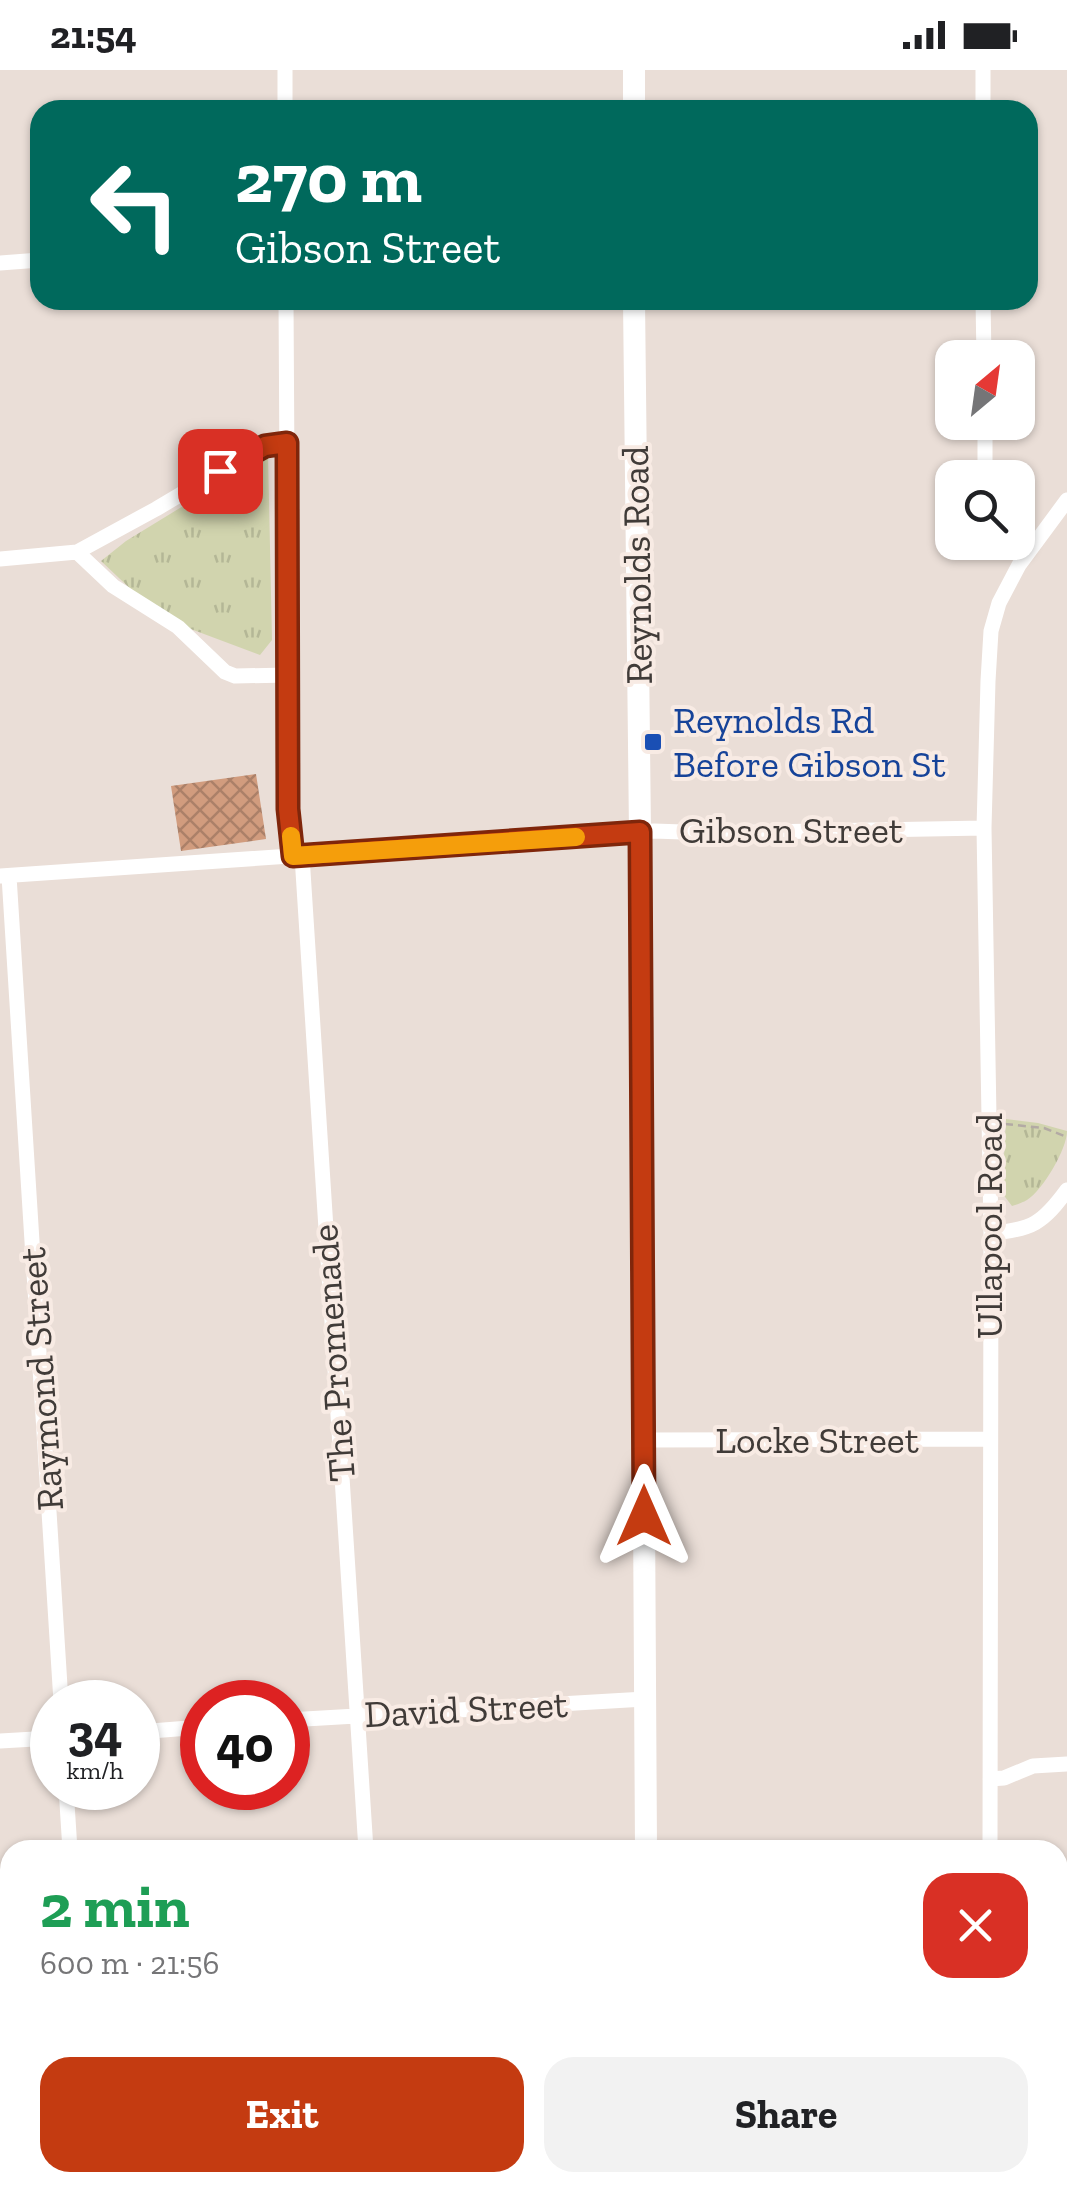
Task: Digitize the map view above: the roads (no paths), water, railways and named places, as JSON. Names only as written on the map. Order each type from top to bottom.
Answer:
[{"type":"street","points":[[285,70],[285,100]]},
{"type":"street","points":[[634,70],[634,100]]},
{"type":"street","points":[[983,70],[983,100]]},
{"type":"street","points":[[0,262],[30,260]]},
{"type":"street","name":"The Promenade","points":[[286,310],[288,809],[297,856],[365,1840]]},
{"type":"street","name":"Reynolds Road","points":[[634,310],[646,1840]]},
{"type":"street","points":[[983,310],[984,340]]},
{"type":"street","points":[[0,559],[77,552],[252,452],[287,443]]},
{"type":"street","name":"Ullapool Road","points":[[990,1840],[991,1233],[984,828],[991,631],[999,602],[1019,565],[1067,500]]},
{"type":"street","points":[[77,552],[113,586],[178,627],[225,672],[235,676],[288,675]]},
{"type":"street","name":"Gibson Street","points":[[4,876],[640,832],[984,828]]},
{"type":"street","name":"Raymond Street","points":[[4,876],[60,1680]]},
{"type":"street","points":[[991,1233],[1016,1232],[1034,1224],[1067,1190]]},
{"type":"street","name":"Locke Street","points":[[644,1440],[990,1439]]},
{"type":"street","name":"David Street","points":[[310,1718],[644,1699]]},
{"type":"street","points":[[0,1741],[30,1739]]},
{"type":"street","points":[[990,1778],[1004,1778],[1049,1763],[1067,1764]]},
{"type":"street","points":[[67,1810],[69,1840]]},
{"type":"place","name":"Reynolds Rd Before Gibson St","points":[[653,742]]}]
